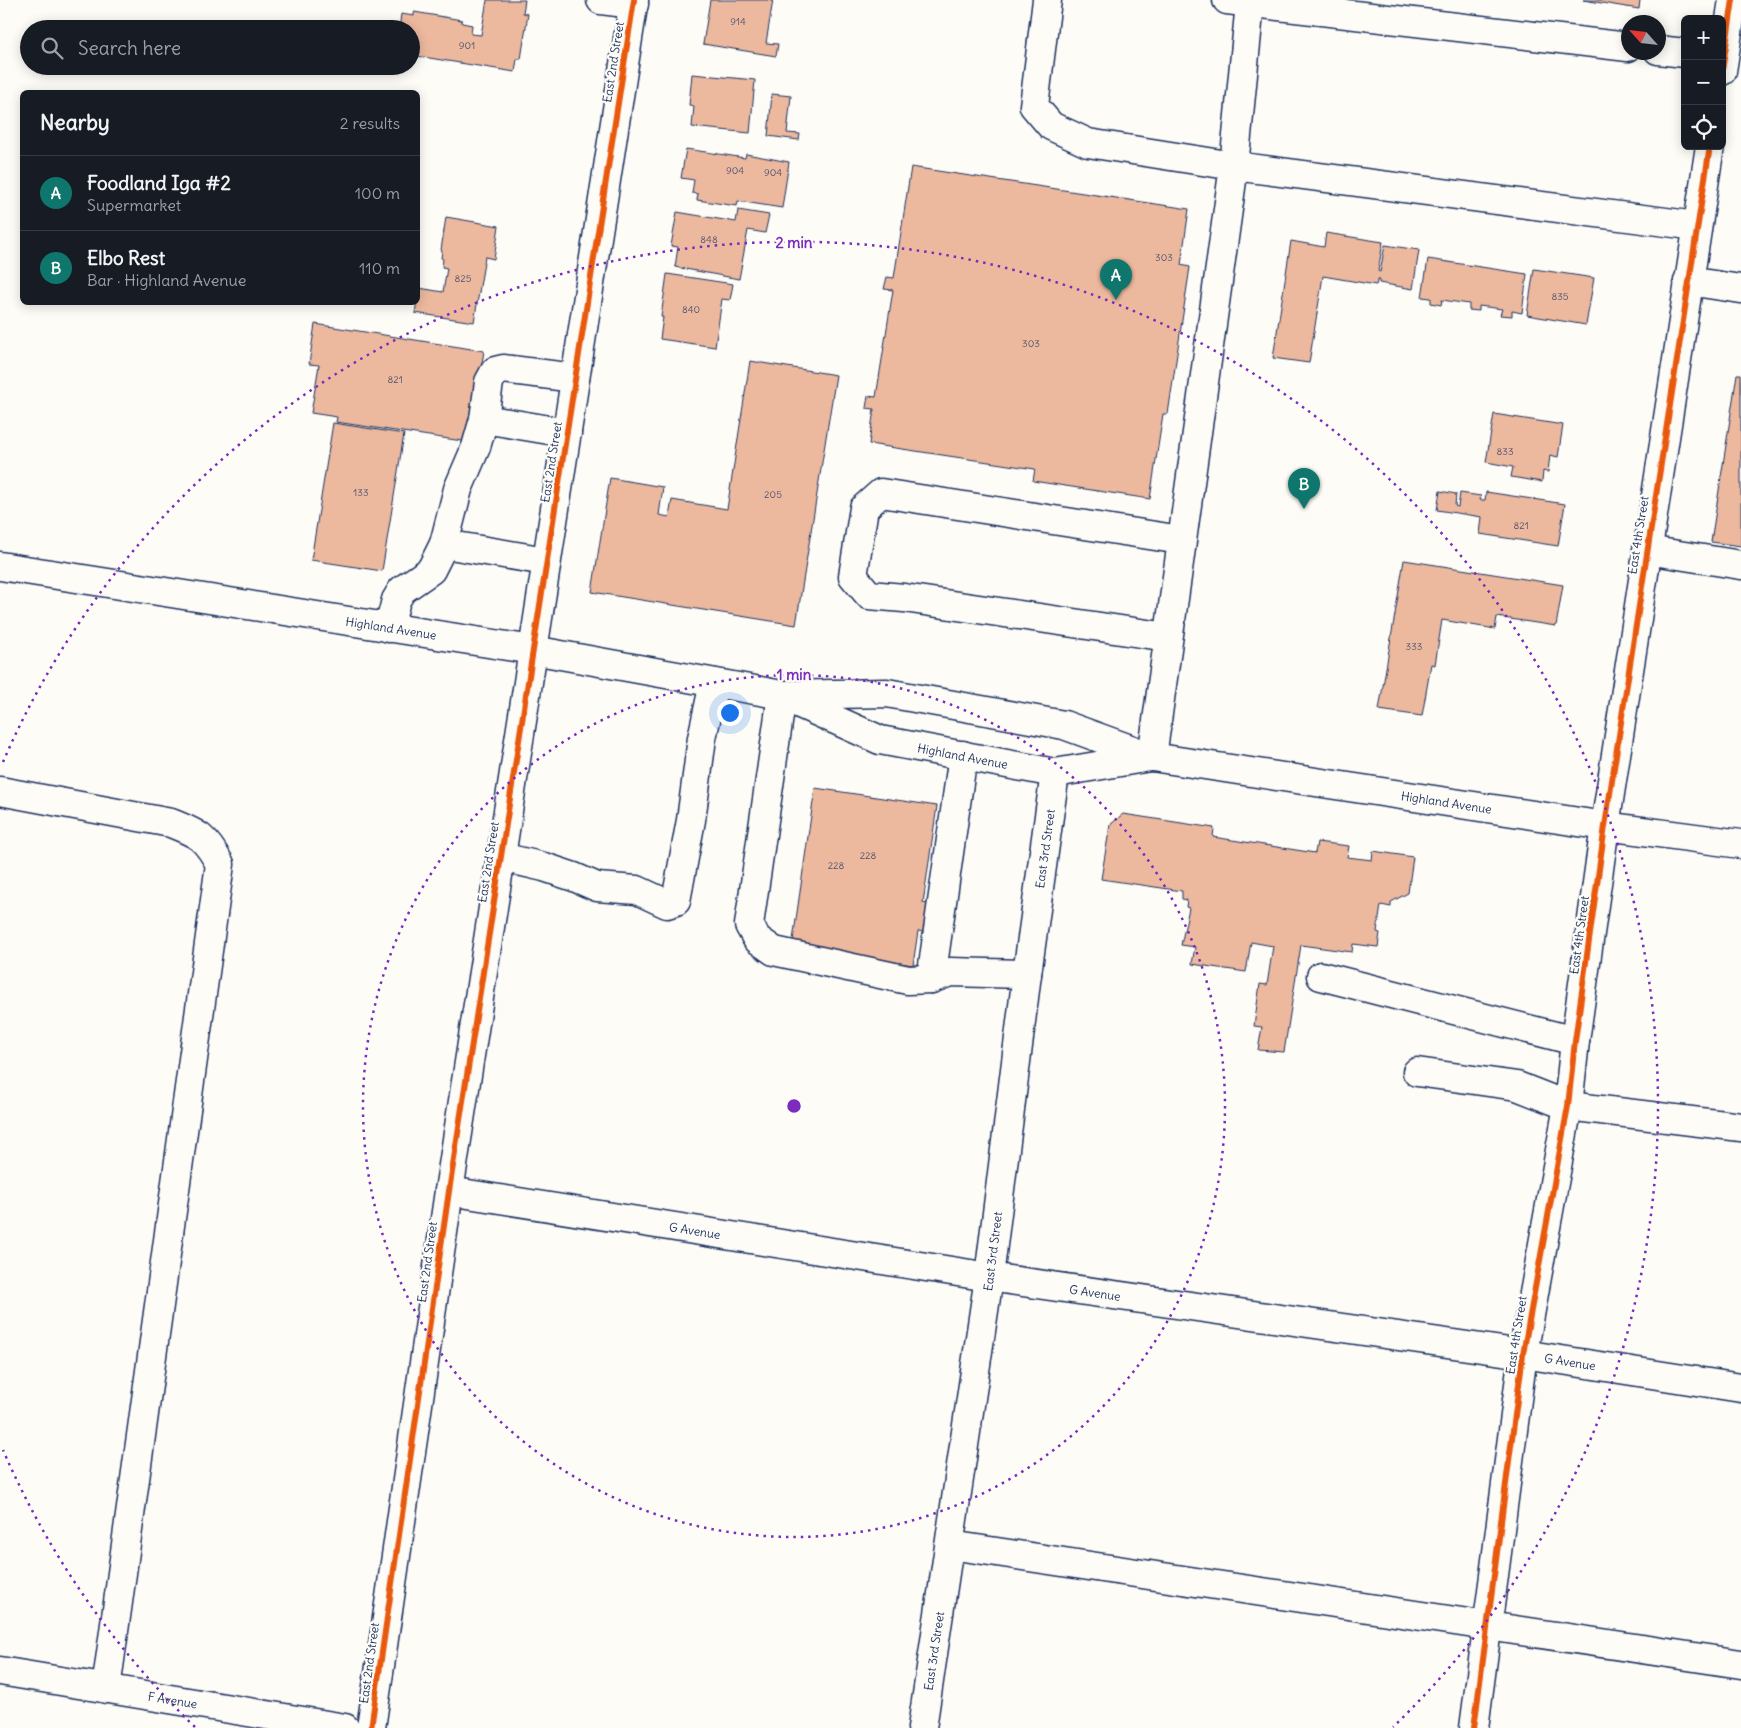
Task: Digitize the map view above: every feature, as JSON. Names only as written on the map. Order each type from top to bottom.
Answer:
[{"type":"street","points":[[602,0],[634,2]]},
{"type":"street","points":[[1047,0],[1034,106],[1051,126],[1088,143],[1234,166],[1697,226]]},
{"type":"street","points":[[1152,757],[1234,166],[1239,1],[1621,46]]},
{"type":"street","name":"East 2nd Street","points":[[371,1728],[500,857],[634,2]]},
{"type":"street","points":[[1723,60],[1735,11]]},
{"type":"street","points":[[1666,51],[1681,53]]},
{"type":"street","name":"East 4th Street","points":[[1474,1728],[1523,1354],[1568,1106],[1575,1041],[1605,826],[1709,150]]},
{"type":"street","points":[[1688,282],[1741,290]]},
{"type":"street","points":[[389,628],[396,600],[402,590],[431,570],[444,544],[458,489],[476,447],[484,418],[489,382],[495,372],[503,369],[575,378]]},
{"type":"street","points":[[484,418],[567,433]]},
{"type":"street","points":[[1168,637],[904,598],[869,595],[854,576],[864,508],[881,493],[1181,540]]},
{"type":"street","points":[[444,544],[546,561]]},
{"type":"street","points":[[1647,550],[1741,565]]},
{"type":"street","name":"Highland Avenue","points":[[0,566],[533,650],[782,695],[887,693],[1064,725],[1152,757],[1605,826],[1741,844]]},
{"type":"street","points":[[500,857],[544,867],[597,887],[637,890],[667,904],[676,901],[691,820],[702,738],[714,683]]},
{"type":"street","points":[[782,695],[749,925],[757,939],[774,951],[908,980],[931,979],[950,972],[1027,974]]},
{"type":"street","name":"Highland Avenue","points":[[782,695],[880,740],[1055,773],[1152,757]]},
{"type":"street","points":[[931,979],[963,755]]},
{"type":"street","name":"East 3rd Street","points":[[922,1728],[989,1277],[1027,974],[1055,773]]},
{"type":"street","points":[[0,790],[171,823],[195,832],[209,845],[220,864],[106,1689]]},
{"type":"street","points":[[1321,976],[1575,1041]]},
{"type":"street","points":[[1417,1072],[1516,1086],[1568,1106],[1741,1128]]},
{"type":"street","name":"G Avenue","points":[[449,1192],[989,1277],[1523,1354],[1741,1388]]},
{"type":"street","points":[[950,1545],[1741,1664]]},
{"type":"street","name":"F Avenue","points":[[0,1671],[345,1728]]},
{"type":"building","points":[[487,0],[525,0],[523,13],[528,14],[521,59],[517,59],[515,72],[420,56],[420,20],[400,20],[401,14],[414,16],[414,12],[462,20],[462,23],[472,25],[471,34],[481,35]]},
{"type":"building","points":[[710,0],[773,0],[766,43],[778,44],[776,56],[703,44]]},
{"type":"building","points":[[1583,0],[1640,0],[1639,9]]},
{"type":"building","points":[[692,74],[755,80],[750,133],[692,127],[694,106],[689,105]]},
{"type":"building","points":[[772,94],[791,96],[787,133],[800,134],[799,140],[768,136]]},
{"type":"building","points":[[686,149],[745,158],[746,154],[789,162],[782,208],[738,201],[737,206],[697,200],[698,194],[692,193],[694,180],[681,178]]},
{"type":"building","points":[[911,167],[1189,209],[1181,265],[1190,267],[1168,414],[1163,414],[1150,499],[1033,481],[1035,469],[869,444],[874,409],[866,408],[868,396],[876,397],[893,290],[884,289],[887,277],[894,278]]},
{"type":"building","points":[[738,210],[769,215],[765,233],[748,230],[739,279],[675,267],[678,247],[671,246],[677,212],[736,222]]},
{"type":"building","points":[[446,217],[499,226],[494,259],[485,257],[474,322],[415,313],[416,305],[420,305],[420,288],[443,292],[447,268],[442,267],[441,250]]},
{"type":"building","points":[[1326,233],[1383,242],[1378,271],[1380,272],[1385,245],[1419,250],[1413,289],[1379,283],[1380,279],[1378,279],[1376,285],[1323,276],[1309,363],[1273,358],[1291,241],[1324,247]]},
{"type":"building","points":[[1428,259],[1527,274],[1522,313],[1512,311],[1512,316],[1500,315],[1502,309],[1479,306],[1479,311],[1469,310],[1469,304],[1442,300],[1441,305],[1431,303],[1431,298],[1422,297]]},
{"type":"building","points":[[1534,269],[1594,278],[1586,325],[1527,315]]},
{"type":"building","points":[[667,274],[733,284],[730,300],[722,299],[715,347],[660,339]]},
{"type":"building","points":[[315,324],[484,351],[469,442],[336,422],[337,417],[311,413],[319,365],[309,364]]},
{"type":"building","points":[[750,361],[836,375],[796,625],[592,592],[610,478],[663,487],[659,515],[669,517],[672,500],[727,509]]},
{"type":"building","points":[[1737,374],[1741,374],[1741,546],[1711,542]]},
{"type":"building","points":[[1494,414],[1563,425],[1558,457],[1550,455],[1548,472],[1543,471],[1542,482],[1511,477],[1513,467],[1486,462]]},
{"type":"building","points":[[333,423],[404,434],[382,571],[311,560]]},
{"type":"building","points":[[1440,491],[1456,494],[1455,506],[1458,507],[1460,493],[1481,496],[1480,500],[1485,500],[1486,492],[1565,504],[1558,546],[1480,534],[1482,517],[1437,510]]},
{"type":"building","points":[[1404,560],[1563,585],[1556,626],[1497,617],[1495,629],[1442,620],[1435,665],[1431,664],[1422,716],[1379,710]]},
{"type":"building","points":[[815,788],[937,806],[923,903],[928,904],[924,932],[918,931],[913,965],[792,947]]},
{"type":"building","points":[[1123,814],[1214,828],[1213,837],[1315,853],[1317,842],[1349,846],[1347,857],[1372,860],[1373,851],[1413,857],[1408,893],[1391,902],[1391,907],[1381,905],[1377,932],[1380,933],[1378,947],[1353,944],[1352,952],[1301,945],[1284,1052],[1258,1050],[1262,1027],[1254,1026],[1260,984],[1267,985],[1273,946],[1251,942],[1246,972],[1192,964],[1195,947],[1181,945],[1189,908],[1186,907],[1187,900],[1182,899],[1182,891],[1101,879],[1110,825]]},
{"type":"cycle path","points":[[371,1728],[449,1191],[634,0]]},
{"type":"cycle path","points":[[1724,60],[1733,0]]},
{"type":"cycle path","points":[[1474,1728],[1523,1354],[1568,1106],[1575,1041],[1605,826],[1709,150]]},
{"type":"place","name":"Foodland Iga #2","points":[[1116,300]]},
{"type":"place","name":"Elbo Rest","points":[[1304,509]]}]
